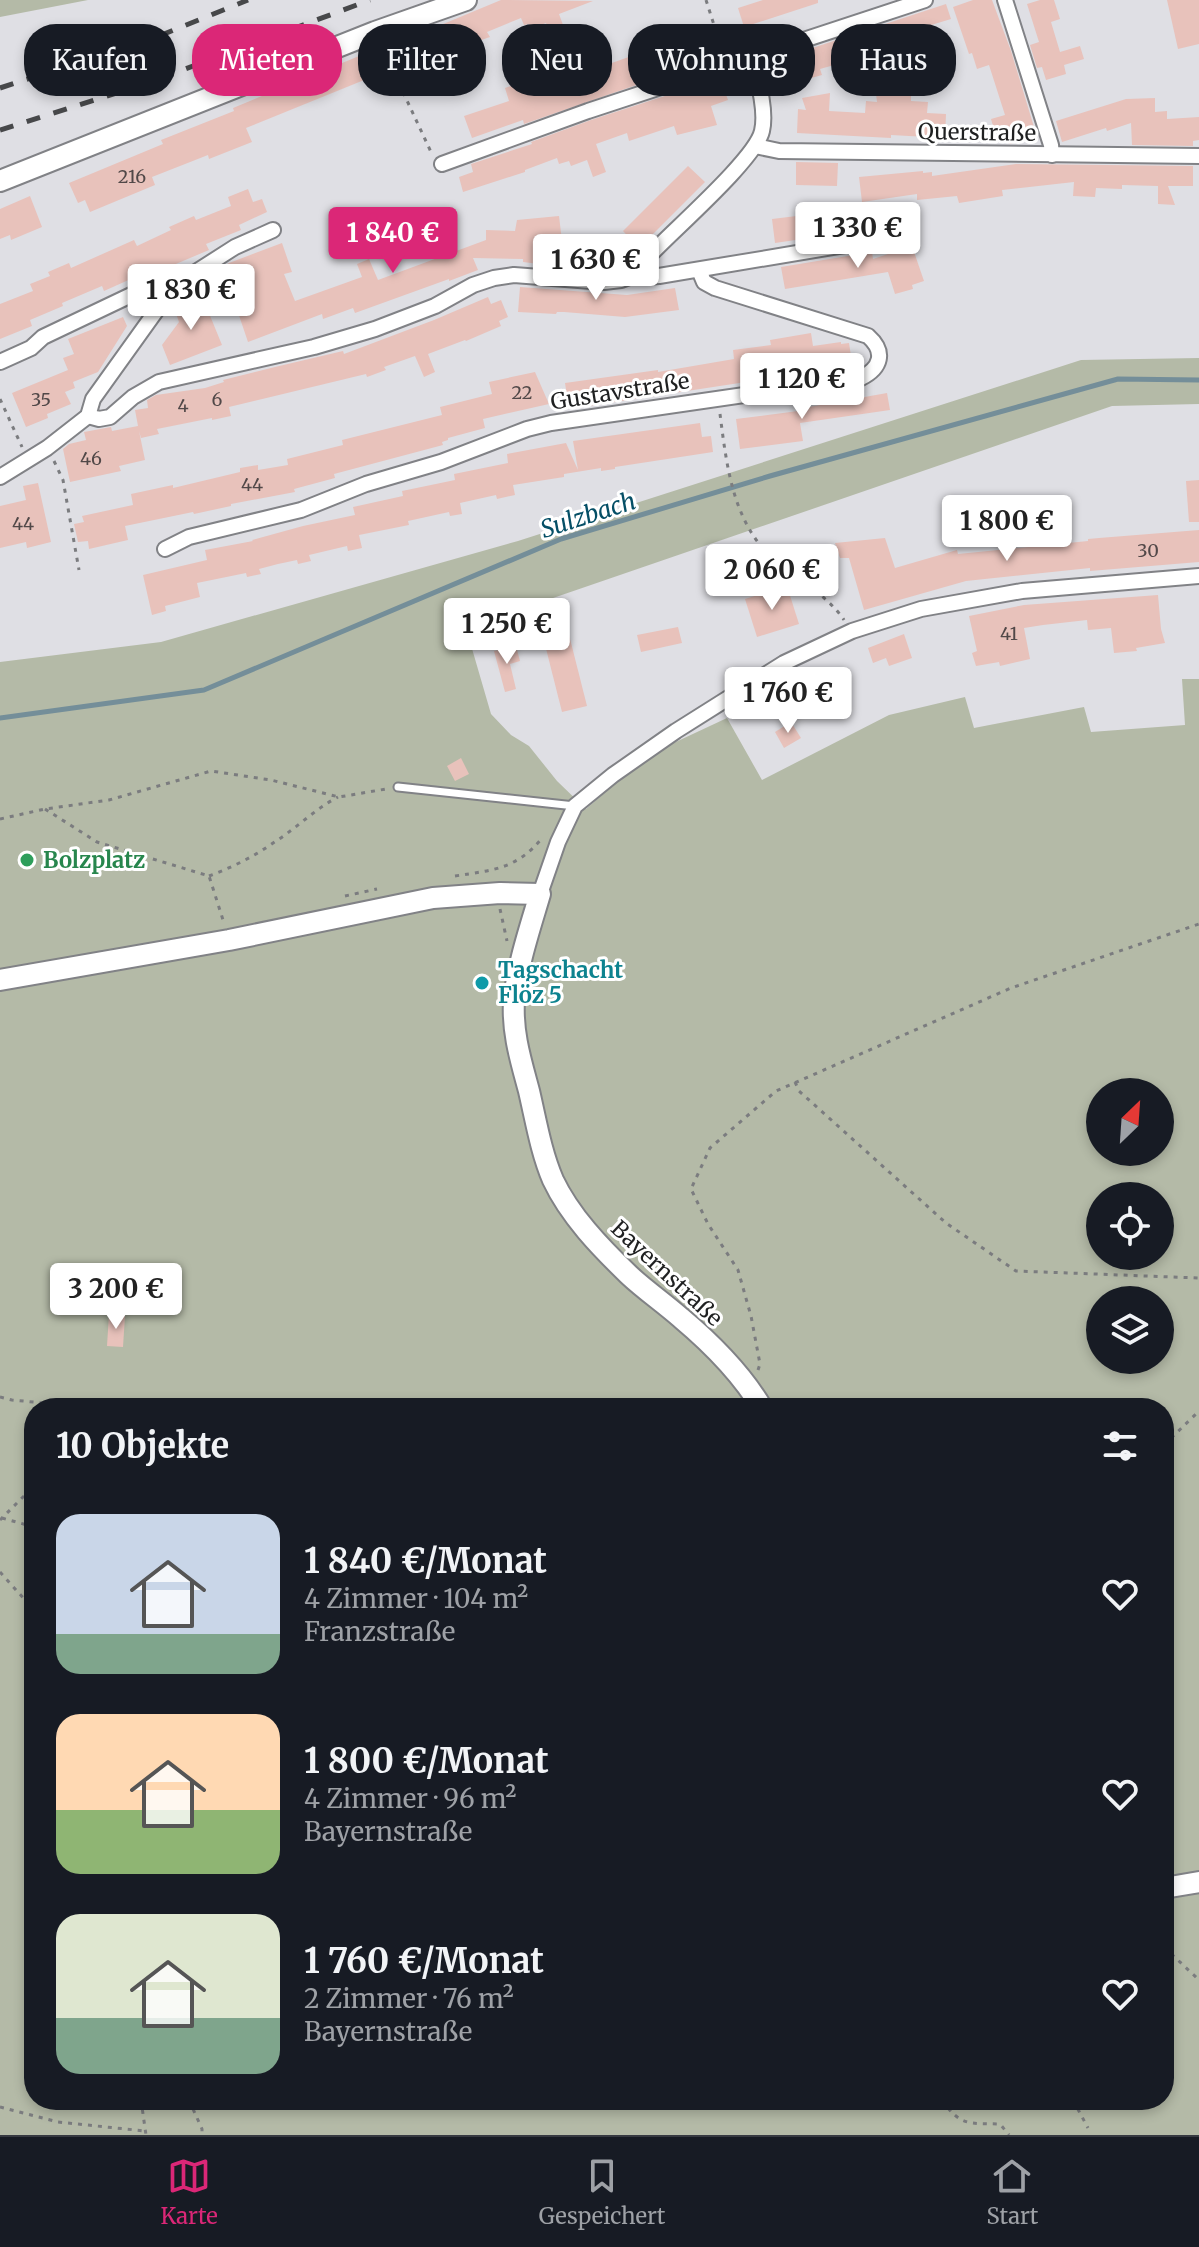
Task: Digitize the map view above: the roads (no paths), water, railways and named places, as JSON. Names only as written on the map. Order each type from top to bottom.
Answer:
[{"type":"street","points":[[0,181],[375,32],[466,0]]},
{"type":"street","points":[[815,36],[925,0]]},
{"type":"street","points":[[1005,0],[1052,155]]},
{"type":"street","points":[[442,164],[633,96]]},
{"type":"street","points":[[642,272],[645,260],[755,146],[762,130],[759,96]]},
{"type":"street","name":"Querstraße","points":[[755,146],[779,151],[1199,156]]},
{"type":"street","points":[[0,477],[47,448],[88,416],[93,399],[174,286],[235,247],[273,230]]},
{"type":"street","points":[[642,272],[647,277],[851,244]]},
{"type":"street","name":"Gustavstraße","points":[[165,549],[189,537],[301,510],[366,484],[441,462],[527,429],[861,378],[877,366],[879,354],[876,343],[868,336],[715,288],[704,282],[699,270]]},
{"type":"street","points":[[88,416],[99,419],[110,417],[133,397],[159,382],[314,347],[375,329],[435,306],[473,285],[494,278],[514,275],[604,282],[642,272]]},
{"type":"street","points":[[0,362],[31,348],[43,337],[148,287],[174,286]]},
{"type":"street","name":"Bayernstraße","points":[[756,1398],[719,1353],[629,1275],[588,1231],[566,1204],[541,1145],[517,1048],[514,1000],[540,894],[570,805],[717,704],[784,663],[852,631],[921,609],[1022,591],[1199,576]]},
{"type":"street","points":[[0,980],[229,940],[433,898],[540,894]]},
{"type":"street","points":[[1174,1886],[1199,1882]]},
{"type":"lane","points":[[398,787],[570,805]]},
{"type":"waterway","name":"Sulzbach","points":[[0,718],[204,690],[561,539],[770,476],[1118,379],[1199,380]]},
{"type":"railway","points":[[0,88],[154,38],[248,0]]},
{"type":"railway","points":[[0,130],[145,84],[370,0]]},
{"type":"place","name":"Bolzplatz","points":[[27,860]]},
{"type":"place","name":"Tagschacht Flöz 5","points":[[482,983]]}]
